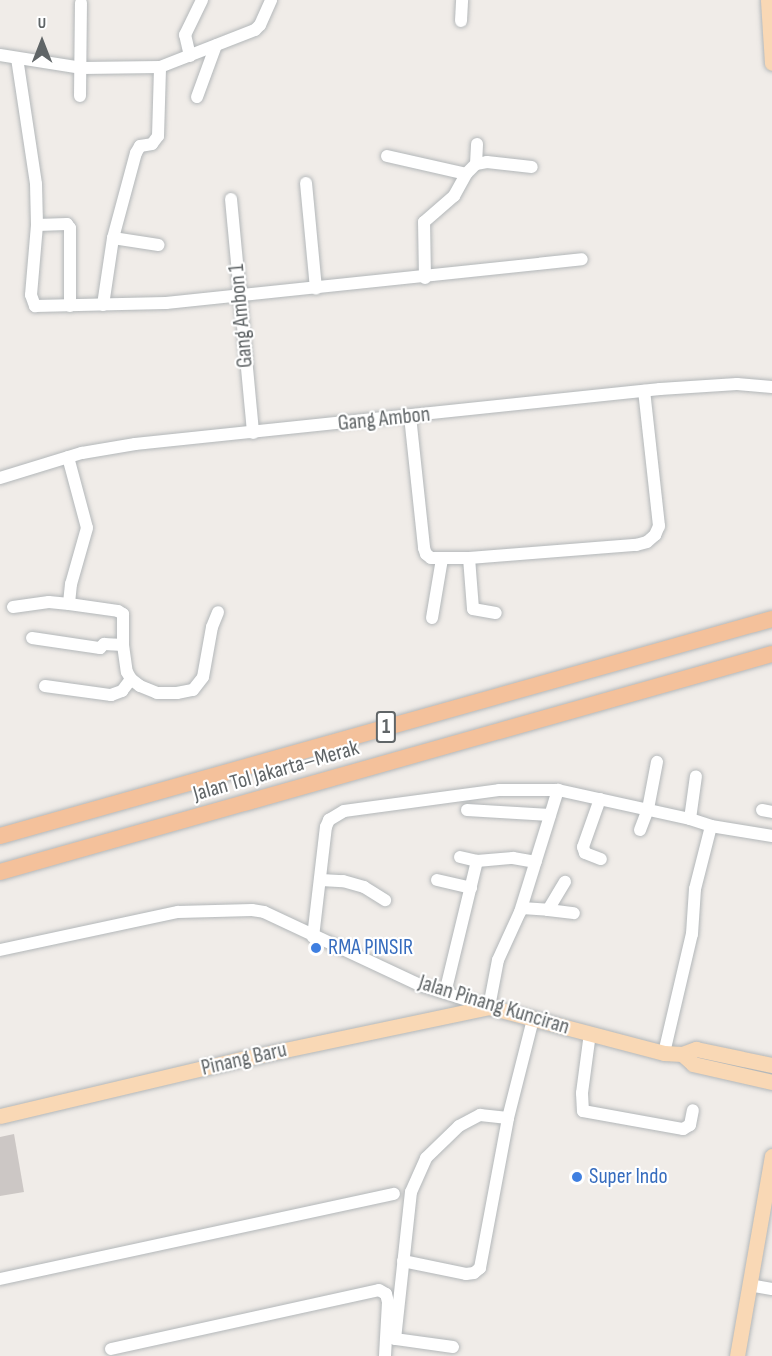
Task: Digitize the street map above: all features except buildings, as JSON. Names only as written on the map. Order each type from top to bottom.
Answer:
[{"type":"highway","name":"Jalan Tol Jakarta–Merak","points":[[0,836],[772,618]]},
{"type":"highway","name":"Jalan Tol Jakarta–Merak","points":[[0,872],[772,654]]},
{"type":"main road","points":[[768,0],[772,63]]},
{"type":"main road","name":"Jalan Pinang Kunciran","points":[[489,1007],[664,1053],[682,1054],[696,1050],[772,1065]]},
{"type":"main road","name":"Pinang Baru","points":[[0,1116],[242,1059],[489,1007]]},
{"type":"main road","name":"Jalan Pinang Kunciran","points":[[682,1054],[693,1064],[772,1082]]},
{"type":"main road","points":[[737,1356],[772,1156]]},
{"type":"street","points":[[190,56],[185,35],[202,0]]},
{"type":"street","points":[[0,55],[82,68],[160,67],[255,30],[260,25],[272,0]]},
{"type":"street","points":[[461,21],[462,0]]},
{"type":"street","points":[[80,96],[81,3]]},
{"type":"street","points":[[197,97],[216,45]]},
{"type":"street","points":[[17,58],[36,184],[37,225],[32,303],[46,307],[155,304],[425,278],[582,259]]},
{"type":"street","points":[[103,305],[113,238],[136,153],[140,146],[152,144],[158,136],[160,67]]},
{"type":"street","points":[[476,164],[477,144]]},
{"type":"street","points":[[387,156],[466,174]]},
{"type":"street","points":[[425,278],[424,222],[454,196],[466,174],[476,164],[487,162],[532,167]]},
{"type":"street","points":[[306,183],[316,289]]},
{"type":"street","name":"Gang Ambon 1","points":[[231,199],[253,433]]},
{"type":"street","points":[[37,225],[67,224],[70,228],[70,306]]},
{"type":"street","points":[[113,238],[158,244]]},
{"type":"street","name":"Gang Ambon","points":[[0,478],[68,457],[114,447],[716,384],[772,387]]},
{"type":"street","points":[[410,416],[424,548],[426,554],[431,558],[470,558],[636,545],[647,542],[655,535],[659,526],[644,391]]},
{"type":"street","points":[[68,457],[87,528],[71,584],[69,604]]},
{"type":"street","points":[[470,558],[473,609],[496,613]]},
{"type":"street","points":[[432,618],[442,559]]},
{"type":"street","points":[[13,607],[49,602],[118,611],[123,614],[123,645],[127,672],[131,679],[140,686],[157,693],[193,690],[203,677],[212,627],[218,612]]},
{"type":"street","points":[[32,638],[100,648],[104,644],[123,645]]},
{"type":"street","points":[[45,686],[111,695],[122,691],[131,679]]},
{"type":"street","points":[[640,830],[648,809],[657,762]]},
{"type":"street","points":[[690,819],[696,776]]},
{"type":"street","points":[[313,937],[326,827],[329,820],[344,811],[500,790],[558,790],[648,809],[711,826],[772,836]]},
{"type":"street","points":[[489,1007],[498,960],[522,908],[558,790]]},
{"type":"street","points":[[600,799],[583,847],[585,853],[601,859]]},
{"type":"street","points":[[467,810],[550,815]]},
{"type":"street","points":[[664,1053],[692,934],[695,890],[711,826]]},
{"type":"street","points":[[460,857],[477,861],[513,858],[536,862]]},
{"type":"street","points":[[445,993],[477,861]]},
{"type":"street","points":[[321,880],[343,881],[364,887],[385,900]]},
{"type":"street","points":[[437,880],[471,888]]},
{"type":"street","points":[[548,910],[565,882]]},
{"type":"street","points":[[522,908],[574,913]]},
{"type":"street","name":"Jalan Pinang Kunciran","points":[[0,950],[178,912],[252,910],[264,912],[313,937],[445,993],[489,1007]]},
{"type":"street","points":[[403,1261],[466,1274],[474,1273],[480,1268],[508,1118],[533,1019]]},
{"type":"street","points":[[590,1033],[582,1093],[583,1111],[683,1129],[690,1125],[693,1110]]},
{"type":"street","points":[[453,1347],[395,1339],[411,1192],[426,1158],[459,1126],[480,1115],[508,1118]]},
{"type":"street","points":[[0,1279],[394,1194]]},
{"type":"street","points":[[749,1285],[772,1289]]},
{"type":"street","points":[[111,1349],[379,1290],[386,1294],[388,1302],[385,1356]]},
{"type":"place","name":"RMA PINSIR","points":[[316,948]]},
{"type":"place","name":"Super Indo","points":[[577,1177]]}]
